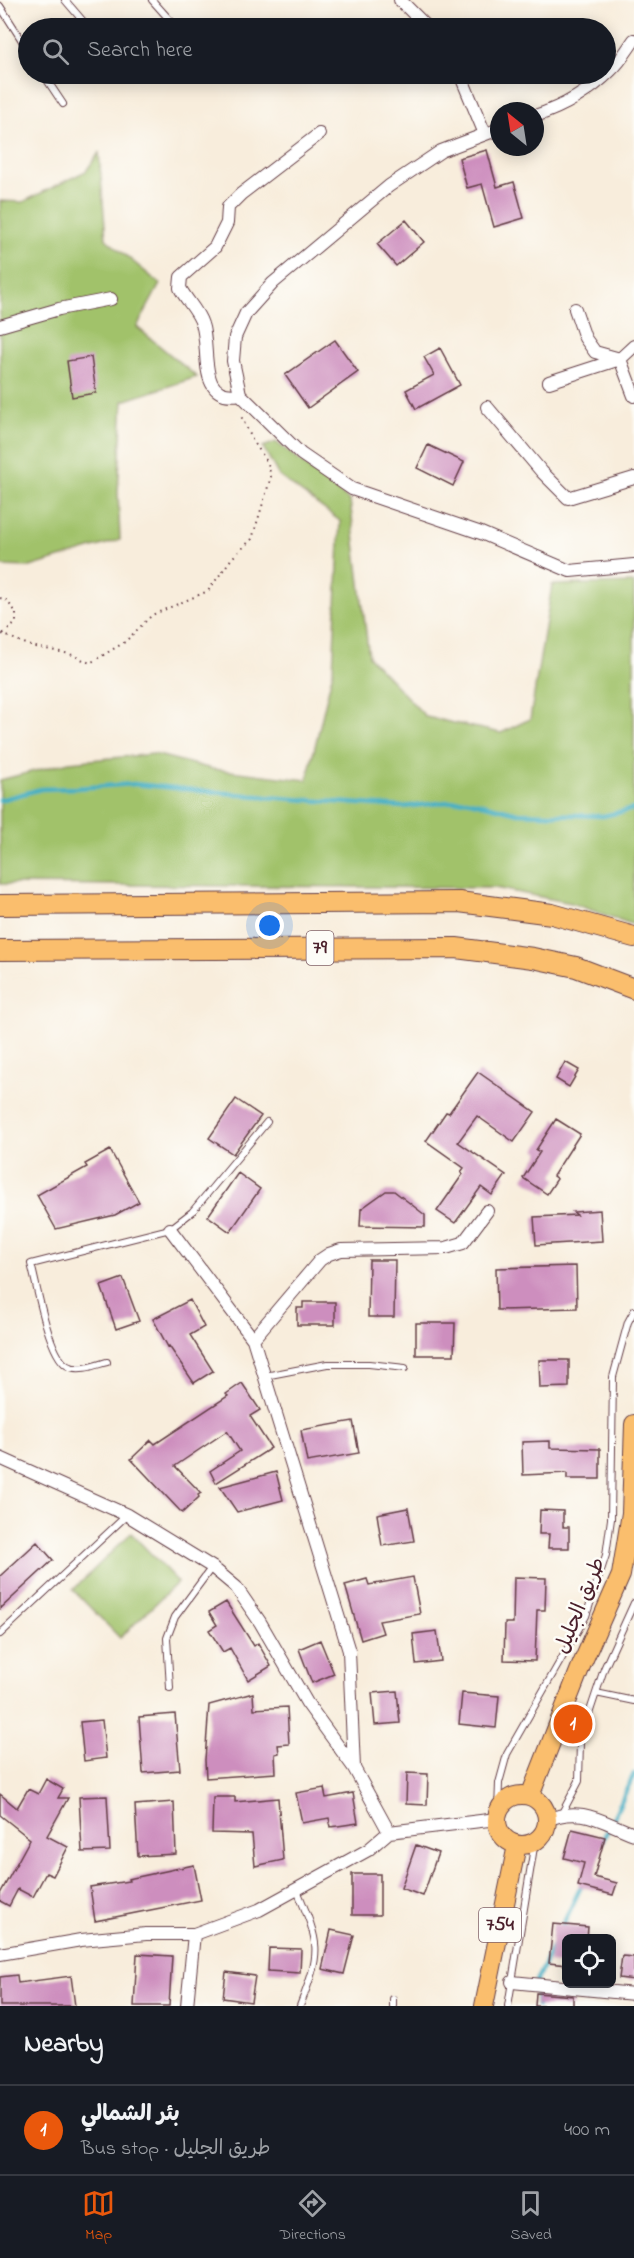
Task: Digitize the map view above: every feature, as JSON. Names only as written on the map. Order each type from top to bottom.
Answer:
[{"type":"highway","name":"79","points":[[0,904],[459,902],[552,914],[634,937]]},
{"type":"highway","name":"79","points":[[0,951],[456,948],[532,958],[576,967],[634,989]]},
{"type":"main road","name":"طريق الجليل","points":[[530,1796],[581,1666],[621,1575],[631,1513],[634,1424]]},
{"type":"main road","points":[[523,1794],[530,1796],[536,1798],[555,1817],[535,1841],[517,1845],[511,1843],[501,1834],[497,1815],[501,1805],[511,1797],[523,1794]]},
{"type":"main road","name":"754","points":[[484,2006],[517,1845]]},
{"type":"street","points":[[400,0],[418,18]]},
{"type":"street","points":[[616,65],[634,40]]},
{"type":"street","points":[[464,84],[485,134]]},
{"type":"street","points":[[544,114],[557,109],[595,84]]},
{"type":"street","points":[[490,132],[441,151],[389,186],[273,283],[246,313],[235,337],[232,361],[237,394],[301,454],[352,489],[481,533],[570,571],[634,565]]},
{"type":"street","points":[[237,394],[223,394],[208,377],[206,338],[202,321],[180,288],[181,277],[215,247],[227,224],[228,207],[241,194],[319,134]]},
{"type":"street","points":[[0,326],[59,309],[111,298]]},
{"type":"street","points":[[575,309],[585,338],[595,352],[620,359]]},
{"type":"street","points":[[549,382],[620,359],[634,346]]},
{"type":"street","points":[[620,359],[634,396]]},
{"type":"street","points":[[487,407],[542,472],[568,498],[634,478]]},
{"type":"street","points":[[253,1339],[320,1260],[329,1254],[341,1250],[456,1246],[464,1243],[487,1211]]},
{"type":"street","points":[[170,1230],[253,1339],[349,1651],[354,1768]]},
{"type":"street","points":[[0,1458],[127,1515],[212,1567],[236,1587],[260,1622],[308,1703],[354,1768],[389,1832]]},
{"type":"street","points":[[555,1817],[580,1813],[634,1834]]},
{"type":"street","points":[[0,1954],[81,1940],[146,1934],[194,1934],[260,1910],[368,1850],[389,1832],[497,1815]]},
{"type":"street","points":[[187,2006],[194,1934]]},
{"type":"street","points":[[512,1983],[634,1994]]},
{"type":"lane","points":[[65,0],[80,18]]},
{"type":"lane","points":[[152,0],[168,18]]},
{"type":"lane","points":[[0,6],[18,35]]},
{"type":"lane","points":[[50,84],[63,104]]},
{"type":"lane","points":[[107,1362],[81,1369],[68,1367],[59,1359],[51,1342],[32,1264],[170,1230],[192,1212],[267,1122]]},
{"type":"lane","points":[[497,1815],[499,1783],[507,1754],[586,1616],[606,1555],[611,1519],[613,1377],[628,1322],[634,1311]]},
{"type":"lane","points":[[264,1376],[327,1364],[369,1364],[405,1368]]},
{"type":"lane","points":[[0,1634],[127,1515]]},
{"type":"lane","points":[[170,1688],[167,1638],[174,1617],[212,1567]]},
{"type":"lane","points":[[555,1817],[579,1781],[580,1741],[604,1669],[634,1603]]},
{"type":"lane","points":[[596,1693],[634,1701]]},
{"type":"lane","points":[[508,2006],[535,1841]]},
{"type":"lane","points":[[297,1890],[314,1931],[317,1949],[311,1976],[300,2006]]},
{"type":"path","points":[[1,635],[31,646],[70,654],[90,663],[125,642],[152,615],[208,591],[232,558],[252,540],[271,477],[268,463],[253,441],[237,394]]},
{"type":"path","points":[[0,598],[6,600],[16,612],[16,623],[1,635]]},
{"type":"green space","points":[[99,153],[106,239],[160,284],[137,327],[197,377],[123,401],[118,492],[120,540],[30,567],[0,566],[0,201],[23,202],[86,171]]},
{"type":"green space","points":[[276,442],[350,501],[369,657],[426,717],[501,733],[530,719],[552,585],[634,583],[634,925],[571,903],[495,888],[0,884],[0,780],[69,762],[154,754],[212,769],[307,780],[333,671],[340,521],[279,476],[263,447]]},
{"type":"green space","points":[[131,1533],[178,1582],[120,1638],[73,1590]]},
{"type":"building","points":[[487,150],[497,187],[514,182],[524,218],[494,227],[482,184],[467,188],[459,158]]},
{"type":"building","points":[[406,220],[424,242],[396,266],[377,244]]},
{"type":"building","points":[[335,340],[358,372],[308,408],[285,375]]},
{"type":"building","points":[[440,348],[460,385],[416,409],[406,390],[434,375],[424,357]]},
{"type":"building","points":[[91,357],[96,393],[72,397],[67,361]]},
{"type":"building","points":[[428,445],[464,462],[453,486],[417,468]]},
{"type":"building","points":[[565,1062],[579,1070],[569,1087],[556,1079]]},
{"type":"building","points":[[478,1072],[535,1112],[514,1142],[477,1116],[458,1142],[506,1175],[492,1195],[481,1187],[455,1223],[437,1211],[463,1174],[461,1172],[464,1168],[426,1141]]},
{"type":"building","points":[[236,1099],[261,1116],[233,1154],[209,1138]]},
{"type":"building","points":[[556,1119],[580,1134],[553,1176],[557,1179],[547,1194],[523,1178],[540,1152],[536,1150]]},
{"type":"building","points":[[110,1150],[139,1202],[115,1215],[56,1229],[37,1195],[87,1167],[85,1164]]},
{"type":"building","points":[[238,1173],[260,1189],[230,1232],[208,1216]]},
{"type":"building","points":[[386,1191],[394,1191],[425,1215],[425,1227],[360,1226],[361,1209]]},
{"type":"building","points":[[600,1210],[602,1241],[536,1245],[534,1217],[577,1215],[573,1212]]},
{"type":"building","points":[[369,1260],[395,1260],[394,1317],[368,1317]]},
{"type":"building","points":[[576,1266],[577,1308],[497,1310],[496,1268]]},
{"type":"building","points":[[123,1278],[139,1321],[116,1329],[101,1286]]},
{"type":"building","points":[[190,1300],[204,1327],[190,1335],[213,1371],[194,1383],[168,1347],[153,1319]]},
{"type":"building","points":[[303,1302],[335,1302],[335,1325],[297,1325],[297,1308],[303,1308]]},
{"type":"building","points":[[416,1323],[455,1323],[454,1355],[416,1355]]},
{"type":"building","points":[[539,1360],[569,1360],[569,1387],[540,1388]]},
{"type":"building","points":[[242,1383],[260,1410],[250,1416],[271,1448],[216,1483],[210,1471],[240,1451],[227,1431],[175,1466],[201,1493],[182,1513],[131,1459],[151,1440],[155,1444],[228,1396],[226,1394]]},
{"type":"building","points":[[353,1421],[359,1453],[307,1462],[301,1430]]},
{"type":"building","points":[[550,1441],[550,1448],[600,1449],[600,1479],[567,1479],[567,1473],[523,1475],[522,1442]]},
{"type":"building","points":[[276,1472],[283,1500],[237,1512],[220,1487]]},
{"type":"building","points":[[408,1508],[414,1541],[382,1546],[377,1514]]},
{"type":"building","points":[[540,1510],[563,1511],[563,1527],[569,1527],[569,1548],[548,1548],[549,1534],[539,1534]]},
{"type":"building","points":[[37,1542],[53,1560],[0,1609],[0,1576]]},
{"type":"building","points":[[413,1577],[420,1614],[379,1621],[383,1633],[361,1640],[345,1585],[367,1579],[369,1585]]},
{"type":"building","points":[[514,1577],[546,1578],[545,1610],[537,1610],[535,1661],[504,1660],[505,1623],[513,1623]]},
{"type":"building","points":[[226,1602],[254,1646],[258,1643],[271,1666],[248,1680],[230,1648],[223,1652],[209,1630],[217,1625],[209,1612]]},
{"type":"building","points":[[437,1631],[441,1661],[416,1664],[413,1634]]},
{"type":"building","points":[[320,1640],[334,1674],[312,1683],[299,1649]]},
{"type":"building","points":[[397,1691],[400,1723],[375,1725],[372,1693]]},
{"type":"building","points":[[253,1693],[254,1709],[287,1707],[289,1744],[278,1745],[279,1753],[275,1754],[276,1773],[206,1778],[209,1705]]},
{"type":"building","points":[[462,1693],[499,1696],[496,1728],[459,1724]]},
{"type":"building","points":[[175,1714],[180,1770],[143,1773],[139,1717]]},
{"type":"building","points":[[102,1720],[106,1758],[84,1761],[80,1722]]},
{"type":"building","points":[[407,1773],[428,1774],[427,1805],[406,1804]]},
{"type":"building","points":[[46,1779],[63,1789],[58,1798],[68,1798],[47,1836],[68,1847],[53,1876],[46,1873],[33,1897],[18,1889],[9,1906],[0,1901],[0,1894],[30,1839],[0,1815],[0,1794],[17,1808],[28,1789],[38,1794]]},
{"type":"building","points":[[324,1788],[326,1798],[353,1793],[358,1823],[331,1827],[329,1818],[302,1823],[296,1793]]},
{"type":"building","points":[[107,1796],[110,1851],[82,1852],[79,1797]]},
{"type":"building","points":[[213,1797],[235,1797],[235,1802],[278,1798],[283,1860],[255,1866],[252,1834],[212,1833]]},
{"type":"building","points":[[174,1802],[176,1854],[138,1856],[135,1805]]},
{"type":"building","points":[[572,1829],[605,1837],[594,1877],[617,1883],[613,1895],[578,1886],[584,1863],[564,1858]]},
{"type":"building","points":[[416,1845],[438,1853],[423,1896],[401,1888]]},
{"type":"building","points":[[194,1865],[201,1900],[95,1921],[90,1887],[129,1881],[128,1879]]},
{"type":"building","points":[[352,1874],[380,1874],[380,1915],[352,1915]]},
{"type":"building","points":[[553,1924],[588,1927],[587,1934],[562,1934],[562,1964],[549,1963]]},
{"type":"building","points":[[331,1930],[354,1935],[344,1974],[322,1969]]},
{"type":"building","points":[[269,1948],[301,1949],[300,1973],[268,1971]]},
{"type":"building","points":[[137,1954],[172,1956],[169,2006],[134,2006]]},
{"type":"building","points":[[622,1956],[634,1957],[634,1980],[619,1978]]},
{"type":"building","points":[[226,1972],[255,1976],[251,2002],[223,1998]]},
{"type":"building","points":[[17,1975],[18,1983],[71,1976],[75,2006],[0,2006],[0,1977]]},
{"type":"building","points":[[536,1993],[573,1996],[573,2006],[535,2006]]},
{"type":"waterway","points":[[0,800],[41,789],[134,784],[403,807],[466,800],[518,813],[603,816],[634,809]]},
{"type":"waterway","points":[[602,1842],[634,1774]]},
{"type":"waterway","points":[[561,1929],[583,1882]]},
{"type":"waterway","points":[[537,2006],[536,1982],[552,1947]]},
{"type":"place","name":"بئر الشمالي","points":[[573,1724]]}]
